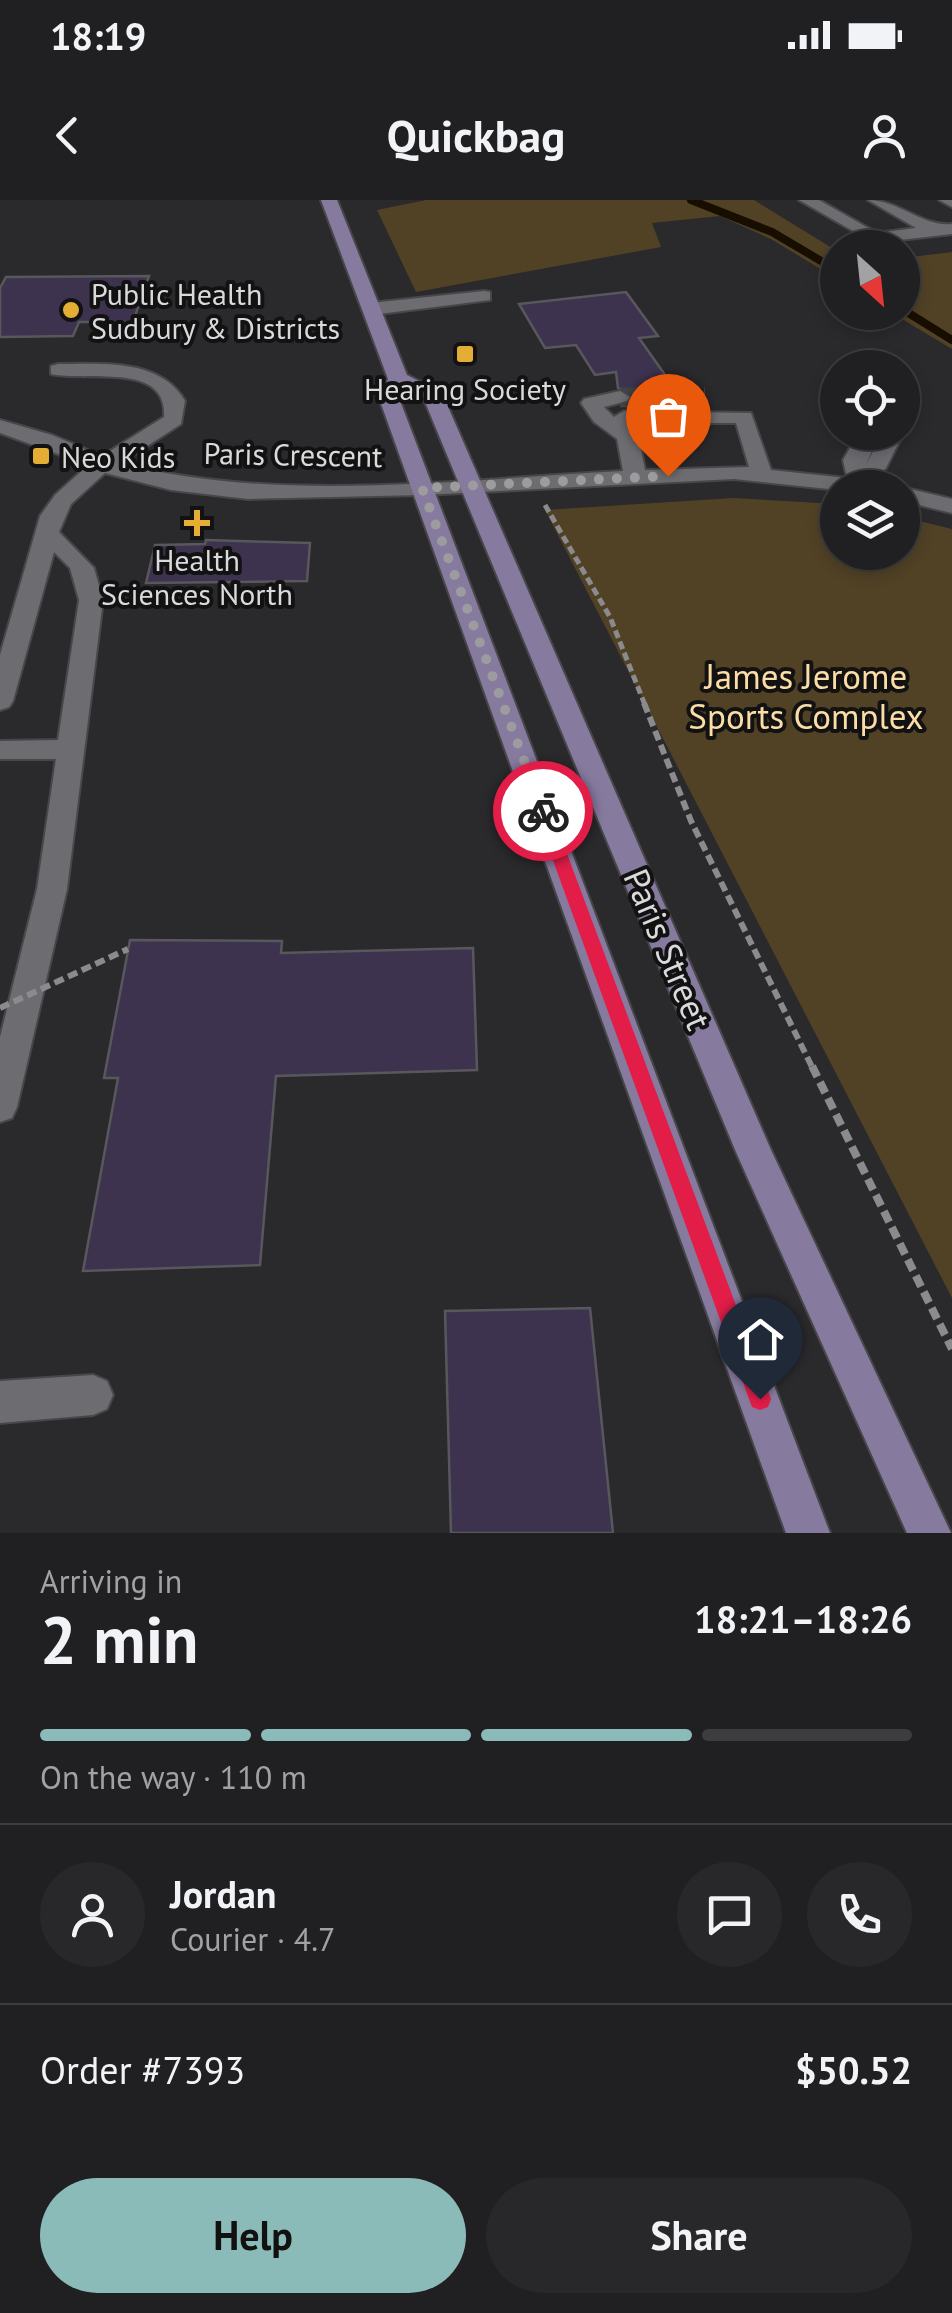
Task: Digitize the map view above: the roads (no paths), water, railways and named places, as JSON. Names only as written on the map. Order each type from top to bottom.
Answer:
[{"type":"main road","name":"Paris Street","points":[[328,200],[398,380],[389,398],[808,1533]]},
{"type":"main road","name":"Paris Street","points":[[398,380],[432,393],[754,1152],[929,1533]]},
{"type":"street","points":[[807,200],[874,238],[943,230]]},
{"type":"street","points":[[876,200],[943,230]]},
{"type":"street","points":[[370,308],[484,296]]},
{"type":"street","points":[[0,702],[48,534],[48,519],[60,499],[174,420],[176,402],[146,375],[124,370],[58,370]]},
{"type":"street","points":[[620,397],[592,403],[601,418],[627,436]]},
{"type":"street","points":[[706,397],[740,406],[762,475]]},
{"type":"street","points":[[635,477],[624,417],[744,417]]},
{"type":"street","name":"Paris Crescent","points":[[0,426],[45,439],[104,465],[171,483],[248,492],[422,488],[734,472],[820,481]]},
{"type":"street","points":[[920,498],[952,506]]},
{"type":"street","points":[[0,1107],[52,889],[91,600],[88,577],[79,559],[48,534]]},
{"type":"street","points":[[0,750],[71,748]]},
{"type":"street","points":[[0,1402],[93,1395]]},
{"type":"waterway","points":[[691,200],[772,232],[820,260]]},
{"type":"waterway","points":[[920,320],[952,340]]},
{"type":"tunnel","points":[[620,397],[705,397]]},
{"type":"place","name":"Public Health Sudbury & Districts","points":[[71,310]]},
{"type":"place","name":"Hearing Society","points":[[465,354]]},
{"type":"place","name":"Neo Kids","points":[[41,456]]},
{"type":"place","name":"Health Sciences North","points":[[197,523]]},
{"type":"park label","name":"James Jerome Sports Complex","points":[[806,696]]}]
